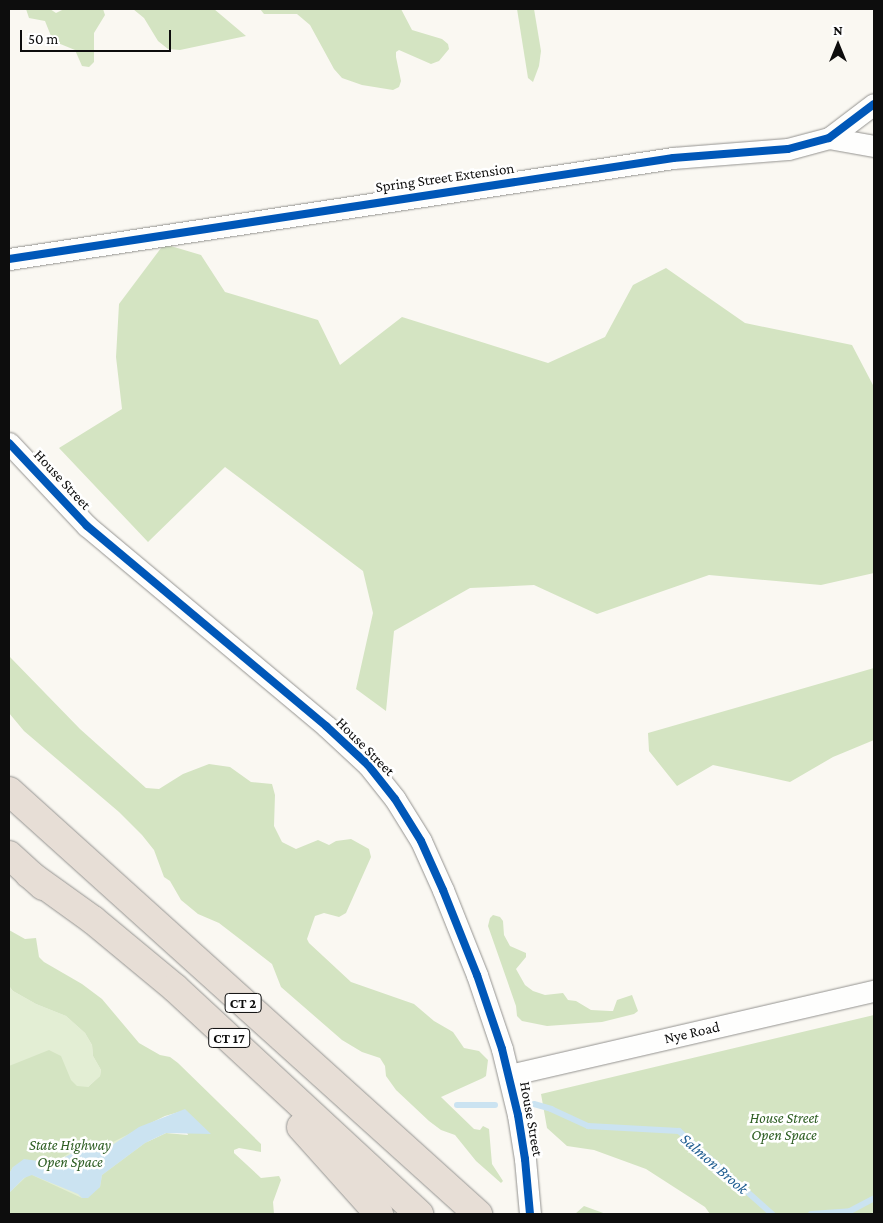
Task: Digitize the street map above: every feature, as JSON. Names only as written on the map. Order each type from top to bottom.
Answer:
[{"type":"highway","name":"CT 2","points":[[9,791],[478,1214]]},
{"type":"highway","points":[[9,855],[232,1057],[306,1133],[379,1214]]},
{"type":"highway","name":"CT 17","points":[[29,874],[93,920],[175,988],[419,1214]]},
{"type":"street","name":"Spring Street Extension","points":[[9,259],[673,158],[788,149],[829,138],[874,104]]},
{"type":"street","points":[[829,138],[874,146]]},
{"type":"street","name":"House Street","points":[[9,443],[63,503],[106,543],[312,714],[358,756],[381,781],[412,825],[434,869],[476,975],[509,1075],[523,1146],[530,1214]]},
{"type":"street","name":"Nye Road","points":[[509,1075],[874,991]]},
{"type":"green space","points":[[26,9],[50,9],[56,13],[64,9],[103,9],[105,15],[94,33],[94,62],[89,67],[82,66],[75,50],[53,41],[45,21],[29,18]]},
{"type":"green space","points":[[133,9],[214,9],[246,36],[180,50],[168,49],[158,41],[144,18]]},
{"type":"green space","points":[[260,9],[401,9],[412,30],[442,39],[448,44],[449,49],[439,61],[431,64],[399,50],[396,52],[396,57],[401,81],[399,87],[393,90],[362,85],[342,78],[334,69],[310,25],[297,14],[264,14]]},
{"type":"green space","points":[[517,9],[534,9],[541,51],[539,66],[533,82],[528,78]]},
{"type":"green space","points":[[164,244],[201,255],[225,292],[318,320],[340,365],[402,317],[548,363],[605,337],[633,285],[666,268],[745,323],[852,345],[874,387],[874,573],[821,585],[709,575],[597,614],[534,585],[470,588],[394,631],[386,711],[356,689],[373,613],[363,571],[225,467],[148,542],[59,448],[122,409],[116,357],[119,304]]},
{"type":"green space","points":[[9,656],[80,729],[146,788],[159,789],[183,774],[209,764],[230,767],[251,782],[272,784],[275,795],[274,826],[282,842],[296,849],[318,840],[329,845],[336,841],[351,839],[369,849],[371,857],[346,913],[339,917],[324,913],[315,916],[307,939],[351,982],[414,1004],[434,1021],[453,1032],[464,1048],[479,1051],[488,1060],[486,1076],[441,1097],[474,1129],[480,1130],[483,1126],[489,1129],[492,1164],[503,1181],[501,1183],[476,1161],[455,1135],[441,1130],[429,1121],[396,1090],[386,1076],[385,1066],[380,1058],[362,1052],[342,1040],[281,987],[272,964],[219,923],[198,914],[181,900],[170,881],[164,877],[154,850],[142,835],[119,812],[24,731],[9,713]]},
{"type":"green space","points":[[874,668],[874,740],[833,757],[790,782],[713,765],[677,786],[649,751],[648,733]]},
{"type":"green space","points":[[493,915],[500,917],[503,921],[504,935],[510,946],[526,953],[526,957],[516,969],[525,985],[533,991],[545,995],[563,993],[568,1000],[576,1001],[591,1010],[610,1011],[613,1011],[617,1000],[632,995],[638,1011],[634,1014],[602,1022],[547,1026],[522,1021],[517,1016],[516,1006],[488,926]]},
{"type":"green space","points":[[9,930],[25,939],[36,938],[39,957],[44,962],[82,984],[102,999],[139,1043],[160,1055],[170,1057],[178,1063],[261,1144],[261,1152],[239,1148],[234,1150],[234,1153],[261,1178],[279,1176],[281,1180],[273,1202],[274,1214],[9,1214],[9,1193],[28,1175],[32,1175],[82,1198],[100,1187],[102,1175],[145,1143],[166,1133],[188,1135],[179,1112],[165,1116],[111,1143],[102,1152],[77,1151],[69,1153],[53,1164],[45,1162],[13,1167],[9,1174],[9,1066],[49,1050],[61,1056],[71,1080],[77,1086],[88,1087],[100,1076],[101,1070],[93,1056],[92,1045],[85,1033],[66,1016],[36,1004],[13,991],[9,986]]},
{"type":"green space","name":"State Highway Open Space","points":[[9,986],[13,991],[36,1004],[66,1016],[85,1033],[92,1045],[93,1056],[101,1070],[100,1076],[88,1087],[229,1214],[9,1214]]},
{"type":"green space","name":"House Street Open Space","points":[[874,1015],[874,1214],[710,1214],[705,1207],[646,1169],[594,1150],[567,1146],[547,1128],[541,1094]]},
{"type":"green space","points":[[584,1206],[606,1214],[575,1214]]},
{"type":"water","points":[[185,1109],[211,1134],[166,1133],[145,1143],[102,1175],[100,1187],[88,1198],[82,1198],[78,1194],[32,1175],[24,1178],[9,1193],[9,1174],[13,1167],[24,1159],[45,1162],[49,1165],[77,1151],[102,1152],[139,1127]]},
{"type":"waterway","name":"Salmon Brook","points":[[534,1104],[551,1109],[588,1126],[679,1131],[772,1214]]},
{"type":"waterway","name":"Salmon Brook","points":[[457,1105],[495,1105]]},
{"type":"waterway","name":"Salmon Brook","points":[[811,1214],[850,1211],[874,1198]]},
{"type":"cycle path","points":[[9,259],[673,158],[788,149],[829,138],[874,104]]},
{"type":"cycle path","points":[[9,443],[87,526],[326,726],[368,765],[395,799],[421,841],[443,890],[477,975],[502,1049],[518,1115],[525,1159],[530,1214]]}]
